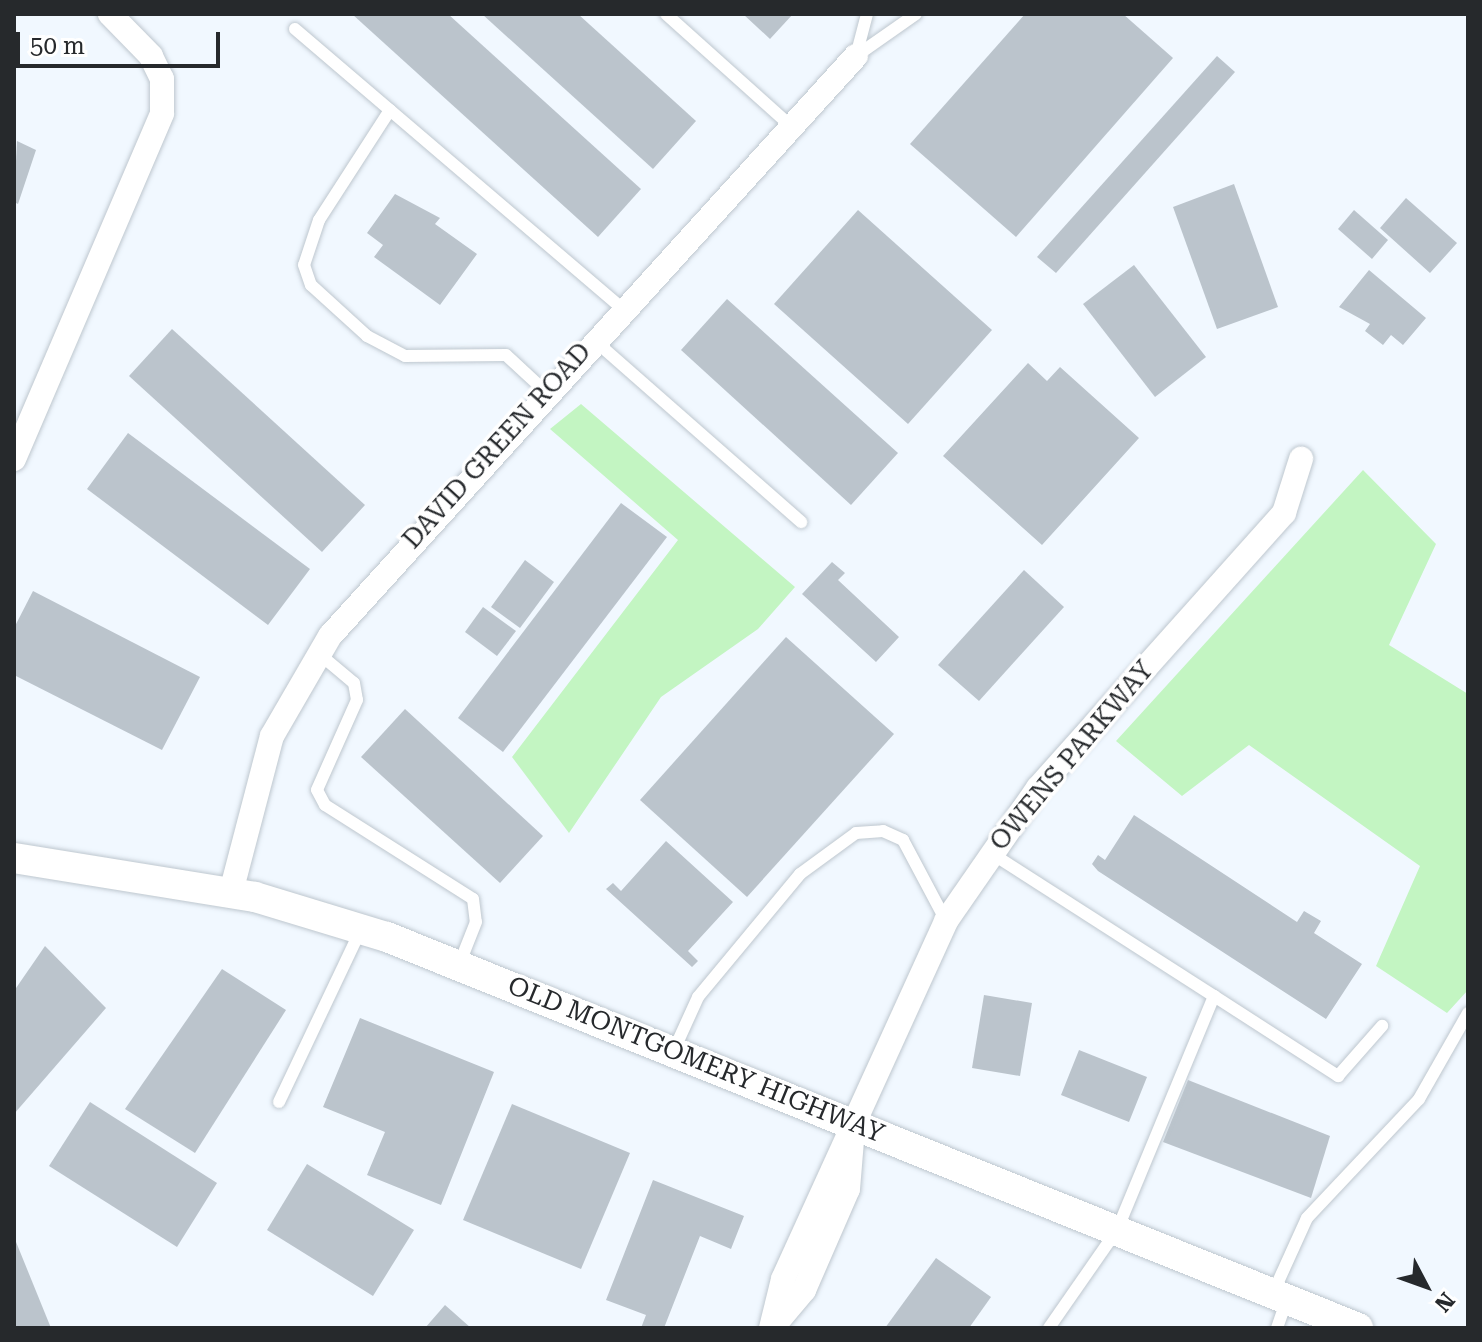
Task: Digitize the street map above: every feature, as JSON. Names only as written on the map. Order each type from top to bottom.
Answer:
[{"type":"street","points":[[14,459],[112,243],[158,124],[162,79],[135,34],[110,14]]},
{"type":"street","name":"DAVID GREEN ROAD","points":[[231,892],[272,736],[317,652],[546,392],[856,56]]},
{"type":"street","name":"OWENS PARKWAY","points":[[772,1328],[804,1290],[848,1189],[854,1123],[946,921],[1038,788],[1284,513],[1301,459]]},
{"type":"street","name":"OLD MONTGOMERY HIGHWAY","points":[[14,858],[231,892],[361,929],[854,1123],[1358,1328]]},
{"type":"lane","points":[[666,14],[791,126]]},
{"type":"lane","points":[[856,56],[867,14]]},
{"type":"lane","points":[[856,56],[916,14]]},
{"type":"lane","points":[[295,29],[623,309]]},
{"type":"lane","points":[[390,110],[319,220],[304,265],[311,285],[367,336],[405,356],[506,355],[546,392]]},
{"type":"lane","points":[[594,340],[801,522]]},
{"type":"lane","points":[[317,652],[354,683],[357,700],[317,790],[325,805],[473,899],[476,922],[459,965]]},
{"type":"lane","points":[[674,1051],[698,997],[800,874],[856,833],[883,831],[903,840],[946,921]]},
{"type":"lane","points":[[991,853],[1338,1076],[1382,1026]]},
{"type":"lane","points":[[279,1102],[361,929]]},
{"type":"lane","points":[[1049,1328],[1117,1230],[1214,996]]},
{"type":"lane","points":[[1277,1328],[1280,1296],[1307,1218],[1419,1099],[1468,1013]]},
{"type":"green space","points":[[581,404],[795,587],[758,629],[661,697],[569,833],[512,757],[678,540],[550,429]]},
{"type":"green space","points":[[1363,470],[1436,544],[1389,645],[1468,694],[1468,990],[1447,1013],[1376,966],[1420,866],[1249,745],[1182,796],[1116,741]]},
{"type":"building","points":[[352,14],[448,14],[641,189],[598,237]]},
{"type":"building","points":[[482,14],[578,14],[696,121],[653,169]]},
{"type":"building","points":[[743,14],[793,14],[770,39]]},
{"type":"building","points":[[1025,14],[1123,14],[1173,58],[1016,237],[910,144]]},
{"type":"building","points":[[1217,56],[1235,72],[1056,273],[1037,257]]},
{"type":"building","points":[[17,141],[36,150],[18,204],[14,202]]},
{"type":"building","points":[[1234,184],[1278,307],[1217,329],[1173,207]]},
{"type":"building","points":[[395,194],[440,218],[435,224],[477,254],[440,305],[374,257],[383,245],[367,233]]},
{"type":"building","points":[[1406,198],[1457,243],[1430,273],[1380,228]]},
{"type":"building","points":[[858,210],[992,330],[908,424],[774,304]]},
{"type":"building","points":[[1354,210],[1388,240],[1372,259],[1338,229]]},
{"type":"building","points":[[1134,265],[1206,357],[1155,397],[1083,304]]},
{"type":"building","points":[[1369,270],[1426,318],[1403,345],[1391,335],[1383,345],[1365,331],[1370,324],[1339,307]]},
{"type":"building","points":[[727,299],[898,453],[851,505],[681,350]]},
{"type":"building","points":[[172,329],[365,505],[322,552],[129,376]]},
{"type":"building","points":[[1028,363],[1047,381],[1060,367],[1139,438],[1042,545],[943,456]]},
{"type":"building","points":[[128,433],[310,569],[268,625],[87,489]]},
{"type":"building","points":[[621,503],[667,537],[503,752],[458,718]]},
{"type":"building","points":[[525,560],[554,582],[520,628],[491,607]]},
{"type":"building","points":[[832,562],[845,573],[838,580],[899,637],[876,662],[802,594]]},
{"type":"building","points":[[1024,570],[1064,607],[979,701],[938,665]]},
{"type":"building","points":[[33,591],[200,677],[162,750],[14,675],[14,628]]},
{"type":"building","points":[[483,607],[516,631],[497,656],[465,632]]},
{"type":"building","points":[[786,637],[894,734],[747,897],[640,800]]},
{"type":"building","points":[[405,709],[543,836],[500,883],[361,757]]},
{"type":"building","points":[[1134,815],[1297,922],[1304,911],[1321,921],[1314,933],[1362,964],[1326,1019],[1098,871],[1092,864],[1098,855],[1105,860]]},
{"type":"building","points":[[666,841],[733,902],[688,951],[698,961],[692,967],[606,889],[613,883],[621,891]]},
{"type":"building","points":[[45,946],[106,1008],[14,1114],[14,991]]},
{"type":"building","points":[[222,969],[286,1010],[195,1153],[125,1109]]},
{"type":"building","points":[[984,995],[1032,1003],[1020,1076],[972,1068]]},
{"type":"building","points":[[360,1018],[494,1072],[441,1205],[367,1175],[385,1132],[323,1107]]},
{"type":"building","points":[[1079,1050],[1147,1077],[1129,1122],[1061,1095]]},
{"type":"building","points":[[1188,1080],[1330,1136],[1311,1198],[1163,1142]]},
{"type":"building","points":[[90,1102],[217,1183],[177,1247],[49,1166]]},
{"type":"building","points":[[512,1104],[630,1153],[581,1269],[463,1220]]},
{"type":"building","points":[[307,1164],[414,1230],[373,1296],[267,1230]]},
{"type":"building","points":[[653,1180],[744,1216],[731,1249],[700,1236],[664,1328],[641,1328],[646,1315],[606,1300]]},
{"type":"building","points":[[14,1237],[51,1328],[14,1328]]},
{"type":"building","points":[[936,1258],[991,1297],[969,1328],[885,1328]]},
{"type":"building","points":[[445,1305],[471,1328],[425,1328]]}]
